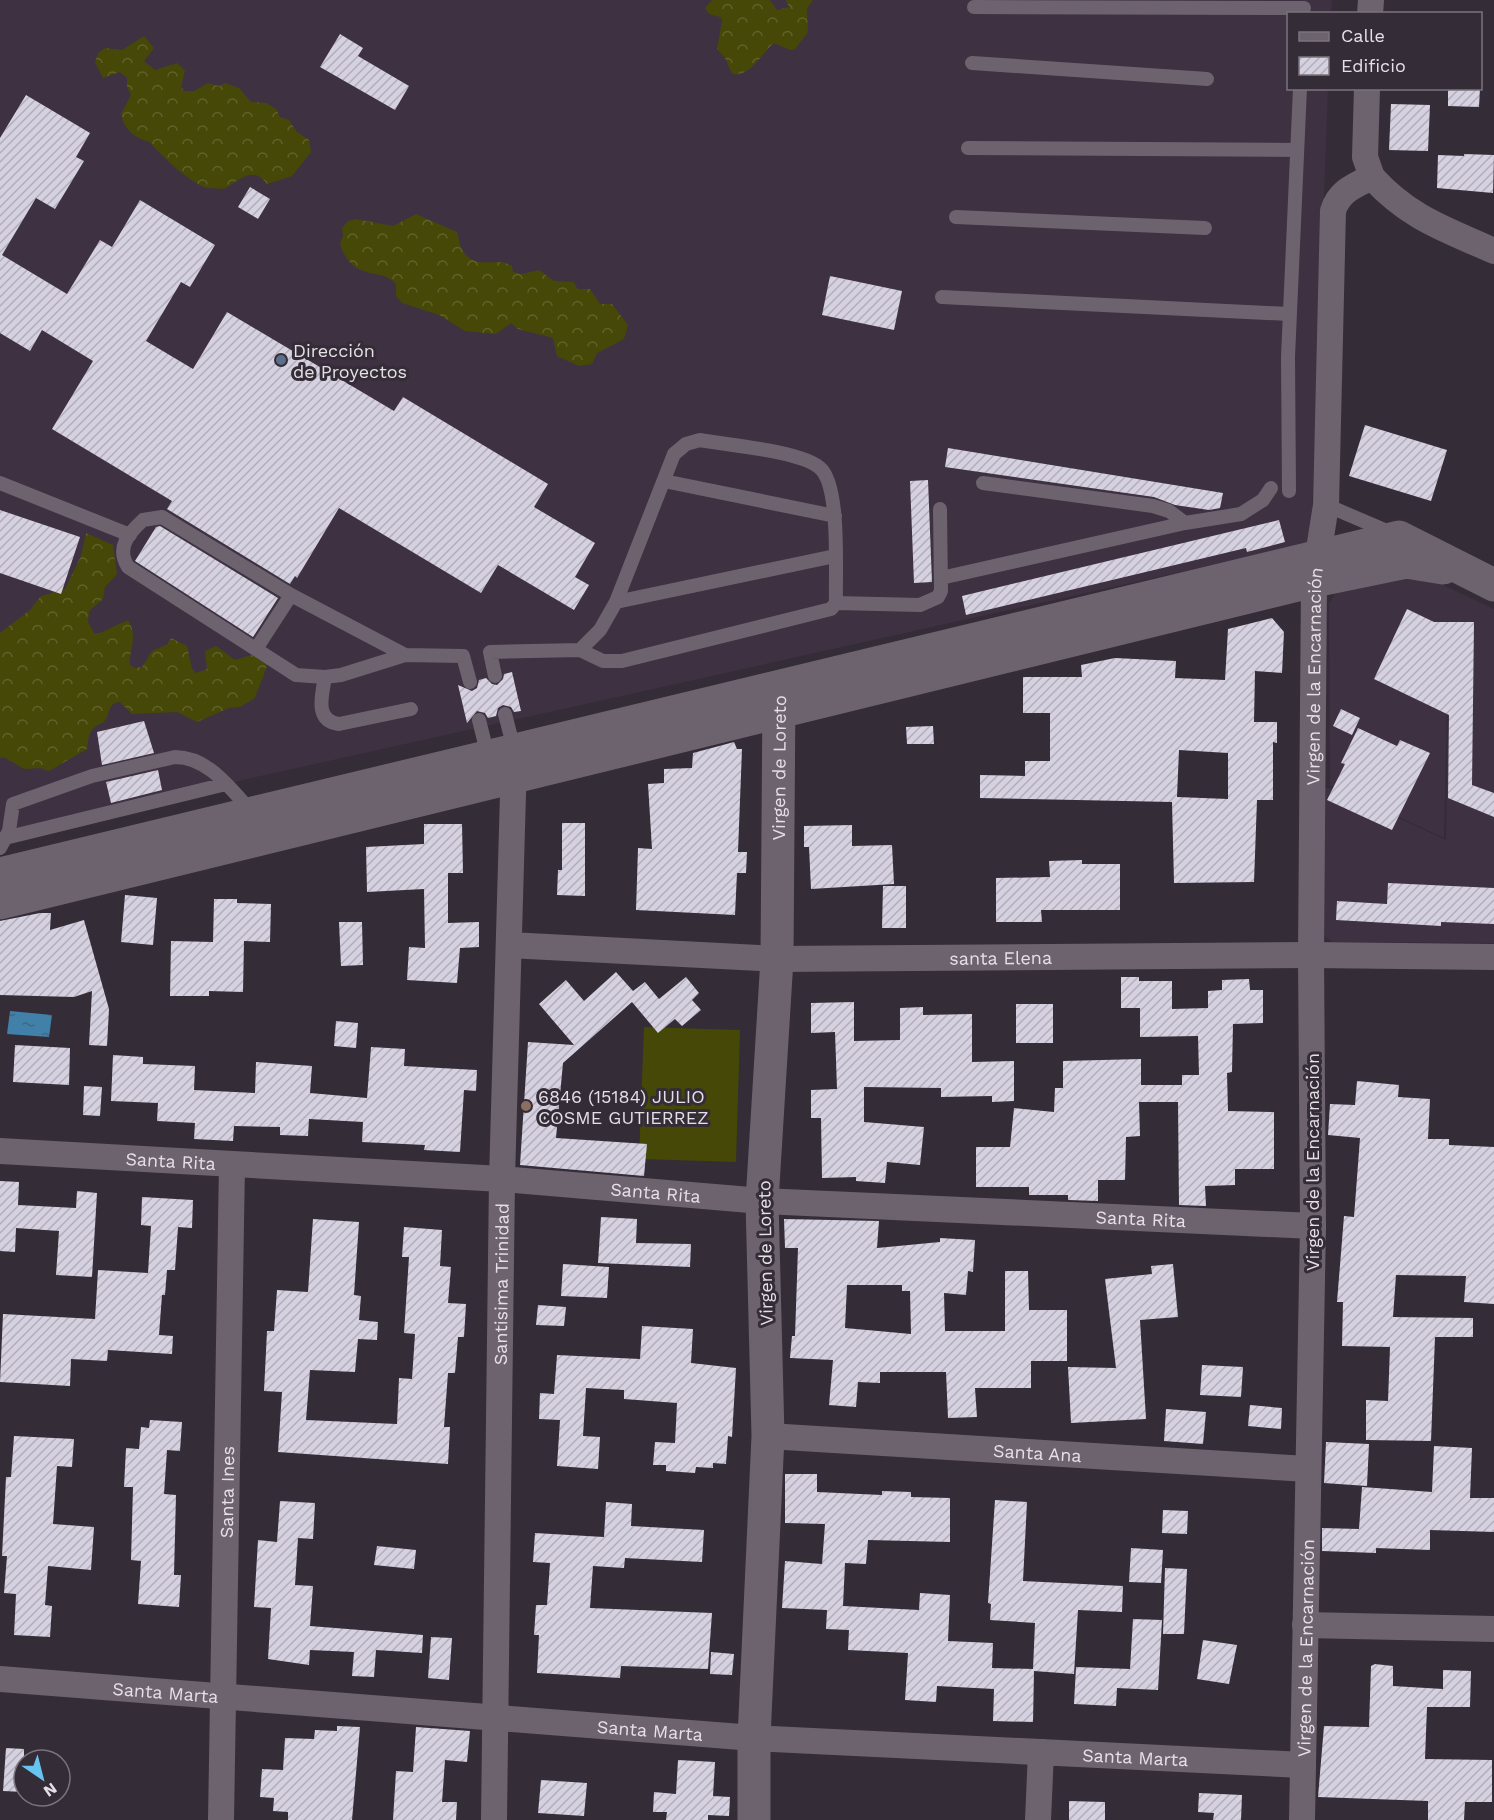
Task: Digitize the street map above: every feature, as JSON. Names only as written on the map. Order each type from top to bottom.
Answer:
[{"type":"main road","points":[[0,874],[252,812],[505,761],[779,699],[1316,568],[1399,537],[1481,579]]},
{"type":"main road","points":[[1316,568],[1406,562],[1481,579]]},
{"type":"main road","name":"Virgen de Loreto","points":[[754,1820],[754,1738],[768,1436],[762,1201],[777,959],[779,699]]},
{"type":"main road","points":[[0,903],[505,761]]},
{"type":"street","points":[[1367,90],[1365,157],[1372,177],[1390,197],[1418,218],[1494,250]]},
{"type":"street","name":"Virgen de la Encarnación","points":[[1302,1820],[1313,1226],[1311,955],[1316,568],[1326,505],[1333,211],[1337,198],[1348,189],[1372,177]]},
{"type":"street","name":"Santisima Trinidad","points":[[494,1820],[502,1179],[509,945],[505,761]]},
{"type":"street","name":"santa Elena","points":[[509,945],[777,959],[1311,955],[1494,957]]},
{"type":"street","name":"Santa Rita","points":[[0,1151],[502,1179],[762,1201],[1313,1226]]},
{"type":"street","name":"Santa Ines","points":[[221,1820],[232,1164]]},
{"type":"street","name":"Santa Ana","points":[[768,1436],[1308,1469]]},
{"type":"street","points":[[1305,1625],[1494,1629]]},
{"type":"street","name":"Santa Marta","points":[[0,1679],[222,1694],[754,1738],[1303,1765]]},
{"type":"street","points":[[1038,1820],[1041,1752]]},
{"type":"lane","points":[[974,7],[1304,7]]},
{"type":"lane","points":[[972,63],[1207,79]]},
{"type":"lane","points":[[1288,491],[1289,314],[1300,90]]},
{"type":"lane","points":[[968,148],[1297,150]]},
{"type":"lane","points":[[956,217],[1205,228]]},
{"type":"lane","points":[[942,297],[1289,314]]},
{"type":"lane","points":[[405,655],[291,596],[162,517],[143,520],[122,546],[122,553],[128,567],[296,675],[325,677],[375,666],[405,655],[463,656],[490,652],[580,650],[603,661],[622,661],[831,609],[836,603],[835,516],[827,477],[820,468],[800,458],[700,440],[686,444],[674,454],[616,602],[600,630],[580,650]]},
{"type":"lane","points":[[664,481],[835,516]]},
{"type":"lane","points":[[0,483],[130,535]]},
{"type":"lane","points":[[984,483],[1153,506],[1169,512],[1185,523]]},
{"type":"lane","points":[[941,578],[1185,523],[1240,514],[1263,500],[1271,488]]},
{"type":"lane","points":[[1326,505],[1399,537]]},
{"type":"lane","points":[[836,603],[920,605],[938,597],[941,578],[940,509]]},
{"type":"lane","points":[[616,602],[835,555]]},
{"type":"lane","points":[[256,649],[291,596]]},
{"type":"lane","points":[[490,652],[495,676]]},
{"type":"lane","points":[[463,656],[470,682]]},
{"type":"lane","points":[[325,677],[321,709],[323,717],[329,723],[339,724],[411,708]]},
{"type":"lane","points":[[505,714],[505,761]]},
{"type":"lane","points":[[479,720],[505,761]]},
{"type":"lane","points":[[2,842],[9,831],[7,805],[92,776],[175,757],[187,757],[198,761],[226,784],[252,812]]},
{"type":"lane","points":[[2,842],[226,784]]},
{"type":"shaded area","points":[[0,0],[1332,0],[1331,12],[1287,12],[1287,90],[1328,90],[1311,543],[0,834]]},
{"type":"shaded area","points":[[1424,576],[1494,609],[1494,943],[1333,942],[1324,936],[1317,787],[1336,789],[1446,840],[1449,626],[1444,838],[1330,785],[1329,604],[1337,590],[1352,585]]},
{"type":"green space","points":[[712,0],[770,0],[777,10],[789,7],[786,0],[813,0],[807,8],[808,32],[795,49],[790,50],[774,43],[751,68],[739,74],[732,74],[725,58],[717,49],[722,20],[720,17],[709,14],[705,8]]},
{"type":"green space","points":[[144,36],[154,48],[144,61],[155,70],[177,63],[185,71],[181,86],[184,91],[194,91],[208,83],[219,86],[225,83],[239,88],[251,102],[266,103],[276,109],[280,117],[289,120],[297,132],[309,140],[311,152],[292,176],[267,184],[261,178],[250,175],[223,189],[206,188],[182,173],[150,142],[131,133],[121,114],[131,95],[127,87],[127,78],[120,72],[103,78],[95,62],[98,53],[105,48],[122,50]]},
{"type":"green space","points":[[416,214],[457,232],[463,251],[474,261],[506,263],[512,266],[513,272],[522,274],[539,270],[554,281],[573,282],[578,289],[590,289],[600,304],[612,304],[628,325],[624,339],[597,353],[592,364],[579,366],[557,356],[553,338],[518,329],[511,323],[496,334],[465,331],[439,315],[402,303],[396,296],[396,284],[390,279],[352,265],[340,244],[343,236],[342,228],[348,221],[356,219],[393,226]]},
{"type":"green space","points":[[86,533],[113,545],[117,574],[105,587],[103,599],[89,611],[88,622],[94,633],[100,633],[128,620],[133,632],[130,665],[135,668],[142,667],[152,651],[168,644],[171,638],[187,646],[192,669],[196,673],[207,669],[205,651],[216,646],[235,660],[252,655],[267,665],[255,698],[240,707],[229,708],[197,722],[177,712],[132,714],[120,702],[116,703],[111,706],[104,722],[91,732],[87,749],[49,771],[40,768],[24,769],[4,757],[0,758],[0,633],[30,610],[41,596],[65,589],[81,556]]},
{"type":"green space","points":[[644,1027],[740,1030],[736,1162],[639,1159]]},
{"type":"water","points":[[10,1011],[52,1015],[49,1037],[7,1034]]},
{"type":"building","points":[[340,34],[363,48],[358,56],[409,86],[395,110],[320,67]]},
{"type":"building","points":[[1448,90],[1480,90],[1479,107],[1448,106]]},
{"type":"building","points":[[26,95],[90,133],[76,157],[84,161],[55,209],[36,198],[2,255],[67,294],[100,240],[112,247],[140,200],[215,245],[190,287],[181,282],[146,341],[193,369],[227,312],[394,411],[403,397],[548,484],[534,507],[595,543],[575,577],[589,585],[574,610],[498,565],[481,593],[339,508],[297,578],[295,576],[290,584],[167,509],[172,501],[52,429],[93,361],[42,330],[30,351],[0,333],[0,138]]},
{"type":"building","points":[[1391,104],[1430,105],[1428,151],[1389,150]]},
{"type":"building","points":[[1464,154],[1494,155],[1493,193],[1437,188],[1438,155],[1464,156]]},
{"type":"building","points":[[250,187],[270,199],[258,219],[238,207]]},
{"type":"building","points":[[830,276],[902,291],[894,330],[822,315]]},
{"type":"building","points":[[1365,425],[1447,450],[1431,501],[1349,476]]},
{"type":"building","points":[[948,448],[1223,493],[1220,508],[1209,510],[1175,505],[1154,497],[945,467]]},
{"type":"building","points":[[928,480],[932,582],[914,583],[910,481]]},
{"type":"building","points":[[0,510],[80,537],[61,594],[0,573]]},
{"type":"building","points":[[1279,520],[1285,542],[1247,552],[1246,548],[966,615],[962,596]]},
{"type":"building","points":[[160,526],[278,598],[253,637],[135,561],[156,527]]},
{"type":"building","points":[[1407,609],[1434,622],[1474,622],[1472,785],[1494,793],[1494,817],[1448,798],[1449,715],[1374,679]]},
{"type":"building","points":[[1272,618],[1284,632],[1282,673],[1255,671],[1254,722],[1277,722],[1277,743],[1273,742],[1273,800],[1257,800],[1254,882],[1174,883],[1172,802],[980,798],[980,775],[1025,776],[1025,761],[1050,761],[1050,713],[1023,713],[1023,677],[1082,677],[1081,665],[1115,658],[1176,661],[1175,678],[1225,680],[1228,629]],"holes":[[[1179,750],[1228,753],[1228,799],[1177,797]]]},
{"type":"building","points":[[512,672],[521,711],[514,712],[511,707],[503,705],[498,708],[496,716],[488,718],[485,713],[477,711],[467,723],[458,685],[472,691],[477,688],[479,680],[486,678],[492,684],[497,685],[503,679],[504,674]]},
{"type":"building","points":[[1341,709],[1360,718],[1352,735],[1333,726]]},
{"type":"building","points":[[144,721],[154,753],[102,765],[97,732]]},
{"type":"building","points":[[933,726],[934,744],[907,744],[906,727]]},
{"type":"building","points":[[1358,728],[1397,746],[1400,740],[1430,753],[1392,830],[1327,800],[1345,764],[1341,763]]},
{"type":"building","points":[[734,742],[737,749],[742,749],[738,852],[747,852],[746,873],[737,873],[735,915],[636,910],[638,848],[652,849],[648,784],[664,783],[664,769],[692,768],[693,753]]},
{"type":"building","points":[[158,770],[162,790],[111,803],[106,782]]},
{"type":"building","points":[[562,823],[585,823],[585,896],[557,895],[558,870],[562,870]]},
{"type":"building","points":[[424,824],[462,824],[463,873],[448,873],[448,923],[479,922],[479,947],[460,948],[457,983],[407,980],[409,947],[425,948],[424,889],[367,892],[366,847],[424,844]]},
{"type":"building","points":[[852,825],[852,846],[892,845],[894,884],[811,889],[809,847],[804,847],[804,826]]},
{"type":"building","points":[[1082,860],[1082,864],[1120,864],[1120,910],[1041,910],[1042,922],[996,922],[996,878],[1050,877],[1049,861]]},
{"type":"building","points":[[1388,883],[1494,888],[1494,924],[1441,922],[1441,926],[1336,920],[1337,901],[1387,904]]},
{"type":"building","points":[[883,886],[906,886],[906,928],[882,928]]},
{"type":"building","points":[[125,895],[157,898],[153,945],[121,942]]},
{"type":"building","points":[[214,899],[237,899],[237,903],[271,904],[270,942],[244,941],[243,992],[209,991],[209,996],[170,996],[171,941],[213,942]]},
{"type":"building","points":[[51,913],[50,930],[84,920],[109,1009],[107,1046],[89,1045],[92,991],[74,997],[0,995],[0,921]]},
{"type":"building","points":[[339,922],[362,922],[363,965],[341,966]]},
{"type":"building","points":[[616,972],[633,991],[645,982],[659,999],[686,977],[699,993],[692,1000],[701,1010],[682,1026],[675,1019],[658,1033],[632,1002],[563,1063],[556,1138],[647,1144],[644,1176],[520,1165],[528,1042],[574,1045],[539,1004],[566,980],[584,1001]]},
{"type":"building","points":[[1121,977],[1139,977],[1139,981],[1172,981],[1172,1009],[1208,1008],[1208,991],[1222,990],[1222,980],[1249,979],[1250,990],[1263,990],[1263,1023],[1233,1024],[1232,1072],[1227,1073],[1228,1111],[1274,1112],[1274,1169],[1235,1169],[1235,1185],[1205,1186],[1206,1206],[1179,1205],[1178,1102],[1139,1102],[1140,1136],[1126,1137],[1125,1180],[1098,1180],[1098,1201],[1068,1200],[1068,1195],[1029,1195],[1029,1187],[976,1187],[976,1147],[1010,1147],[1014,1108],[1054,1112],[1055,1088],[1063,1088],[1063,1061],[1141,1059],[1141,1085],[1182,1085],[1182,1075],[1199,1075],[1198,1036],[1140,1037],[1140,1008],[1121,1008]]},
{"type":"building","points":[[854,1002],[854,1041],[900,1040],[900,1008],[923,1007],[923,1015],[972,1014],[972,1062],[1014,1061],[1014,1101],[992,1102],[992,1096],[941,1097],[941,1088],[864,1087],[864,1122],[924,1127],[920,1165],[887,1162],[885,1183],[856,1181],[856,1177],[822,1178],[821,1118],[811,1118],[811,1090],[837,1089],[835,1032],[811,1033],[811,1003]]},
{"type":"building","points":[[1016,1004],[1053,1004],[1053,1043],[1016,1043]]},
{"type":"building","points":[[336,1021],[358,1023],[356,1048],[334,1046]]},
{"type":"building","points":[[15,1045],[70,1048],[69,1085],[13,1082]]},
{"type":"building","points":[[371,1047],[405,1049],[404,1066],[477,1070],[476,1091],[464,1090],[460,1152],[424,1150],[425,1145],[362,1142],[363,1122],[309,1119],[308,1136],[280,1135],[280,1127],[234,1126],[233,1141],[194,1139],[195,1123],[157,1121],[158,1103],[111,1101],[113,1055],[143,1057],[143,1064],[195,1066],[194,1090],[255,1093],[256,1062],[312,1066],[310,1093],[367,1098]]},
{"type":"building","points":[[1357,1081],[1399,1085],[1398,1097],[1430,1099],[1428,1139],[1449,1139],[1449,1145],[1494,1147],[1494,1304],[1464,1302],[1466,1276],[1396,1275],[1393,1317],[1473,1318],[1473,1337],[1435,1337],[1431,1441],[1366,1440],[1366,1400],[1388,1401],[1390,1347],[1342,1346],[1343,1302],[1337,1302],[1344,1216],[1354,1217],[1360,1138],[1328,1135],[1330,1104],[1355,1105]]},
{"type":"building","points":[[84,1086],[102,1087],[100,1116],[83,1115]]},
{"type":"building","points":[[0,1181],[19,1182],[18,1205],[76,1208],[77,1191],[97,1193],[92,1277],[56,1275],[59,1231],[16,1228],[15,1252],[0,1251]]},
{"type":"building","points":[[142,1197],[193,1200],[192,1228],[178,1227],[175,1270],[167,1270],[165,1295],[162,1295],[159,1335],[173,1336],[172,1354],[108,1350],[107,1361],[71,1359],[70,1386],[0,1382],[3,1314],[95,1319],[98,1270],[148,1273],[151,1226],[141,1225]]},
{"type":"building","points":[[601,1217],[637,1219],[636,1243],[691,1244],[690,1267],[598,1263]]},
{"type":"building","points":[[313,1219],[359,1222],[354,1295],[361,1296],[359,1320],[378,1322],[377,1340],[358,1339],[355,1372],[310,1370],[306,1420],[397,1424],[399,1378],[412,1379],[415,1334],[404,1333],[409,1257],[402,1257],[404,1227],[442,1230],[440,1266],[451,1267],[448,1303],[466,1304],[464,1337],[458,1337],[455,1373],[448,1373],[444,1427],[450,1427],[448,1464],[278,1452],[282,1392],[264,1391],[267,1331],[274,1331],[277,1290],[308,1292]]},
{"type":"building","points":[[784,1219],[879,1221],[877,1248],[940,1242],[940,1238],[975,1240],[973,1272],[968,1271],[966,1295],[944,1293],[945,1331],[1005,1331],[1005,1271],[1028,1271],[1029,1310],[1067,1310],[1067,1361],[1031,1361],[1031,1388],[975,1388],[977,1417],[948,1418],[946,1372],[880,1372],[880,1383],[858,1382],[856,1407],[829,1405],[833,1360],[790,1358],[792,1336],[795,1336],[798,1248],[785,1248]],"holes":[[[847,1285],[902,1285],[902,1291],[910,1291],[911,1334],[845,1328]]]},
{"type":"building","points":[[563,1264],[609,1267],[607,1298],[561,1296]]},
{"type":"building","points":[[1173,1264],[1178,1317],[1140,1320],[1146,1419],[1071,1423],[1068,1367],[1116,1368],[1105,1279],[1152,1274],[1151,1266]]},
{"type":"building","points":[[538,1305],[566,1307],[564,1326],[536,1325]]},
{"type":"building","points":[[642,1326],[693,1329],[691,1363],[736,1368],[732,1437],[728,1436],[726,1464],[713,1463],[713,1468],[696,1467],[695,1473],[666,1471],[666,1465],[653,1465],[655,1442],[675,1443],[677,1403],[624,1399],[624,1390],[586,1388],[583,1436],[600,1437],[598,1469],[557,1466],[560,1420],[539,1419],[540,1393],[554,1394],[557,1355],[640,1359]]},
{"type":"building","points":[[1202,1365],[1243,1367],[1241,1397],[1200,1395]]},
{"type":"building","points":[[1250,1405],[1282,1408],[1281,1429],[1248,1426]]},
{"type":"building","points":[[1166,1409],[1206,1412],[1203,1444],[1164,1441]]},
{"type":"building","points":[[150,1420],[182,1422],[180,1451],[167,1450],[164,1494],[176,1495],[174,1575],[181,1575],[179,1607],[138,1604],[141,1561],[131,1560],[133,1487],[124,1487],[126,1448],[139,1449],[141,1427],[149,1428]]},
{"type":"building","points":[[14,1436],[74,1439],[72,1467],[57,1466],[53,1524],[94,1527],[91,1570],[48,1566],[45,1605],[52,1606],[50,1637],[14,1635],[16,1594],[4,1593],[7,1556],[2,1556],[6,1477],[11,1477]]},
{"type":"building","points":[[1326,1442],[1369,1444],[1367,1486],[1324,1483]]},
{"type":"building","points":[[1434,1446],[1472,1448],[1470,1498],[1494,1498],[1494,1532],[1430,1530],[1430,1550],[1376,1548],[1376,1553],[1322,1551],[1322,1528],[1359,1529],[1362,1487],[1432,1492]]},
{"type":"building","points":[[785,1474],[817,1474],[817,1492],[882,1495],[882,1491],[911,1492],[911,1497],[950,1498],[950,1542],[868,1540],[866,1564],[845,1563],[843,1606],[919,1610],[920,1593],[950,1595],[948,1641],[993,1643],[992,1668],[1033,1669],[1035,1623],[990,1620],[991,1604],[988,1603],[995,1500],[1027,1502],[1023,1581],[1123,1586],[1122,1612],[1078,1610],[1074,1674],[1034,1671],[1033,1722],[993,1721],[994,1689],[937,1686],[936,1702],[905,1700],[908,1653],[848,1650],[849,1630],[826,1629],[827,1610],[782,1608],[785,1561],[822,1564],[825,1524],[785,1523]]},
{"type":"building","points":[[280,1501],[315,1503],[313,1539],[298,1538],[295,1585],[313,1586],[310,1626],[423,1635],[422,1653],[376,1650],[374,1677],[352,1676],[354,1652],[310,1650],[309,1665],[268,1659],[271,1608],[254,1607],[258,1540],[277,1542]]},
{"type":"building","points":[[606,1502],[632,1504],[631,1526],[704,1530],[702,1562],[625,1558],[624,1568],[593,1566],[590,1608],[712,1613],[708,1669],[621,1666],[620,1678],[537,1673],[539,1635],[534,1635],[536,1605],[547,1605],[550,1563],[533,1562],[535,1533],[604,1537]]},
{"type":"building","points":[[1163,1510],[1188,1511],[1187,1534],[1162,1533]]},
{"type":"building","points":[[377,1546],[416,1550],[414,1569],[374,1565]]},
{"type":"building","points":[[1131,1548],[1163,1550],[1161,1583],[1129,1582]]},
{"type":"building","points":[[1165,1568],[1187,1569],[1184,1634],[1163,1634]]},
{"type":"building","points":[[1133,1619],[1162,1620],[1158,1690],[1117,1688],[1116,1706],[1074,1704],[1076,1667],[1130,1669]]},
{"type":"building","points":[[431,1637],[452,1638],[449,1680],[428,1678]]},
{"type":"building","points":[[1203,1640],[1237,1645],[1229,1684],[1197,1679]]},
{"type":"building","points":[[711,1652],[734,1654],[732,1675],[710,1674]]},
{"type":"building","points":[[1375,1664],[1393,1666],[1393,1686],[1443,1689],[1443,1670],[1471,1671],[1470,1707],[1427,1707],[1425,1759],[1492,1760],[1492,1802],[1465,1802],[1464,1820],[1428,1820],[1428,1801],[1318,1797],[1324,1726],[1369,1727],[1371,1666]]},
{"type":"building","points":[[337,1726],[360,1727],[352,1820],[288,1820],[288,1812],[273,1811],[274,1798],[260,1797],[262,1769],[283,1770],[285,1738],[314,1739],[315,1730],[337,1731]]},
{"type":"building","points":[[416,1727],[470,1731],[467,1762],[445,1760],[442,1802],[457,1802],[456,1820],[393,1820],[396,1771],[413,1772]]},
{"type":"building","points":[[6,1748],[12,1748],[12,1791],[3,1791]]},
{"type":"building","points":[[678,1760],[715,1762],[713,1796],[730,1797],[729,1816],[708,1815],[708,1820],[666,1820],[667,1812],[653,1812],[654,1792],[676,1794]]},
{"type":"building","points":[[541,1780],[587,1783],[584,1816],[538,1813]]},
{"type":"building","points":[[1199,1793],[1242,1795],[1241,1820],[1213,1820],[1214,1813],[1198,1812]]},
{"type":"building","points":[[1069,1801],[1105,1802],[1105,1820],[1069,1820]]},
{"type":"place","name":"Dirección de Proyectos","points":[[281,360]]},
{"type":"place","name":"6846 (15184) JULIO COSME GUTIERREZ","points":[[526,1106]]}]
